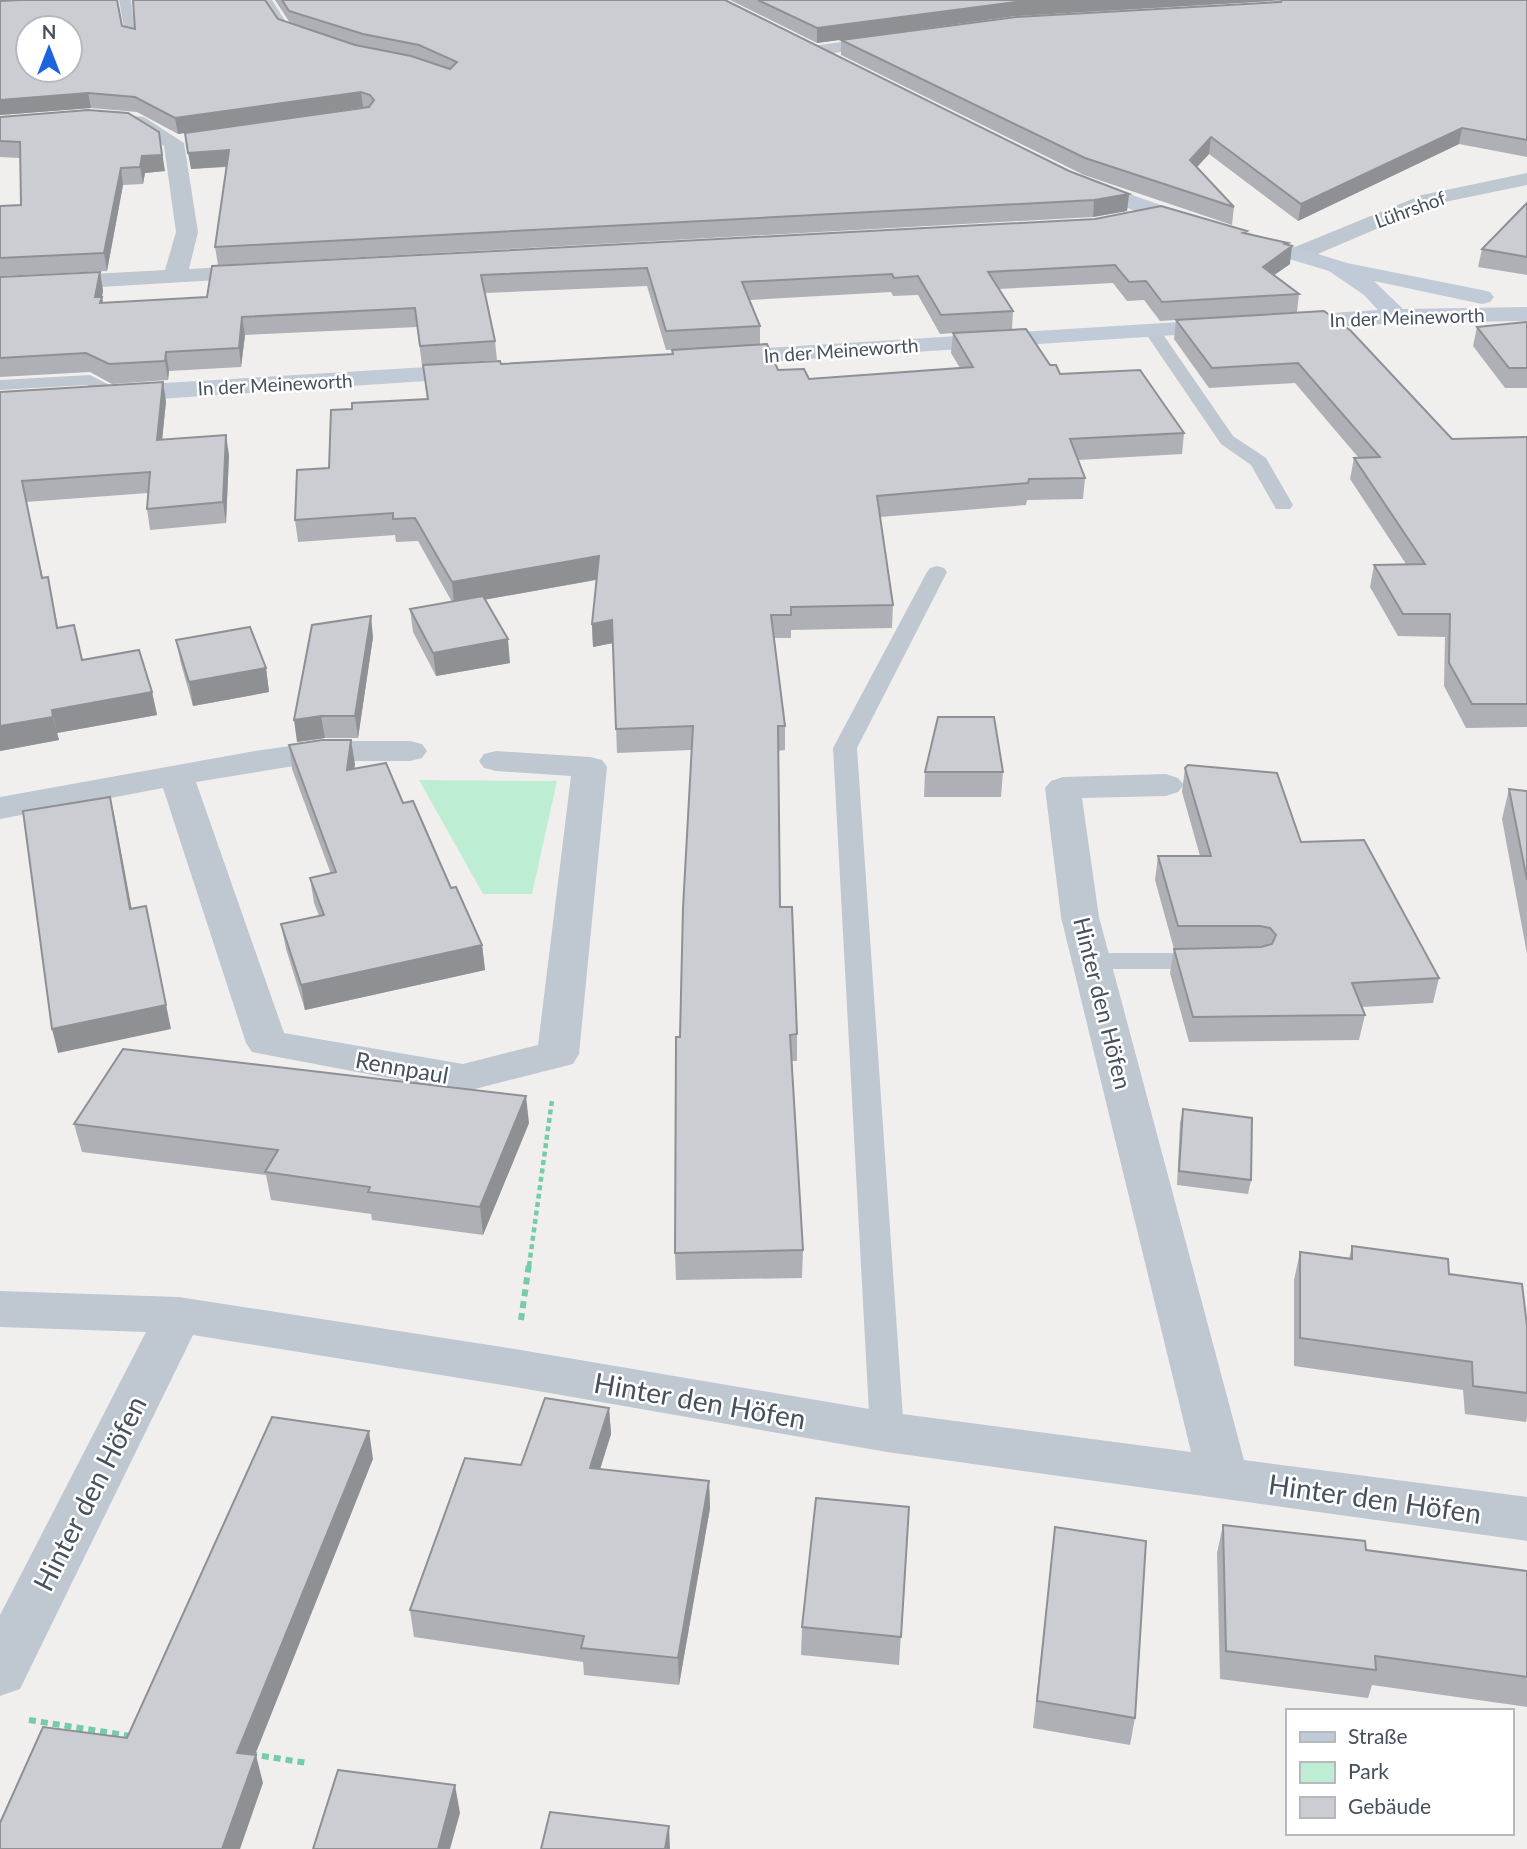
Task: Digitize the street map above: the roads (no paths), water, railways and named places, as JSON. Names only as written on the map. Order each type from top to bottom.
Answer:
[{"type":"main road","points":[[790,40],[849,69]]},
{"type":"main road","points":[[1066,176],[1161,213],[1337,266],[1419,286],[1527,306]]},
{"type":"main road","points":[[1337,266],[1372,290],[1397,316]]},
{"type":"main road","name":"In der Meineworth","points":[[696,359],[1397,316],[1527,314]]},
{"type":"main road","name":"In der Meineworth","points":[[0,401],[502,371]]},
{"type":"street","points":[[103,1],[116,0]]},
{"type":"street","points":[[812,51],[907,38]]},
{"type":"street","points":[[91,117],[137,121],[181,142],[187,232],[175,276]]},
{"type":"street","name":"Lührshof","points":[[1298,254],[1429,199],[1527,179]]},
{"type":"street","points":[[1120,221],[1161,213]]},
{"type":"street","points":[[0,286],[286,271]]},
{"type":"street","points":[[0,808],[255,761],[325,751],[410,751]]},
{"type":"street","name":"Rennpaul","points":[[177,777],[267,1043],[463,1078],[558,1054],[590,766],[496,761]]},
{"type":"street","name":"Hinter den Höfen","points":[[1166,785],[1063,788],[1080,917],[1223,1477]]},
{"type":"street","name":"Hinter den Höfen","points":[[0,1310],[179,1314],[515,1367],[887,1432],[1527,1519]]},
{"type":"street","name":"Hinter den Höfen","points":[[7,1695],[179,1314]]},
{"type":"lane","points":[[125,0],[132,39]]},
{"type":"lane","points":[[265,0],[285,29],[323,41]]},
{"type":"lane","points":[[1152,331],[1227,440],[1259,462],[1283,505]]},
{"type":"lane","name":"In der Meineworth","points":[[0,385],[90,380],[113,394]]},
{"type":"lane","points":[[887,1432],[845,748],[937,572]]},
{"type":"lane","points":[[1091,961],[1229,961]]}]
